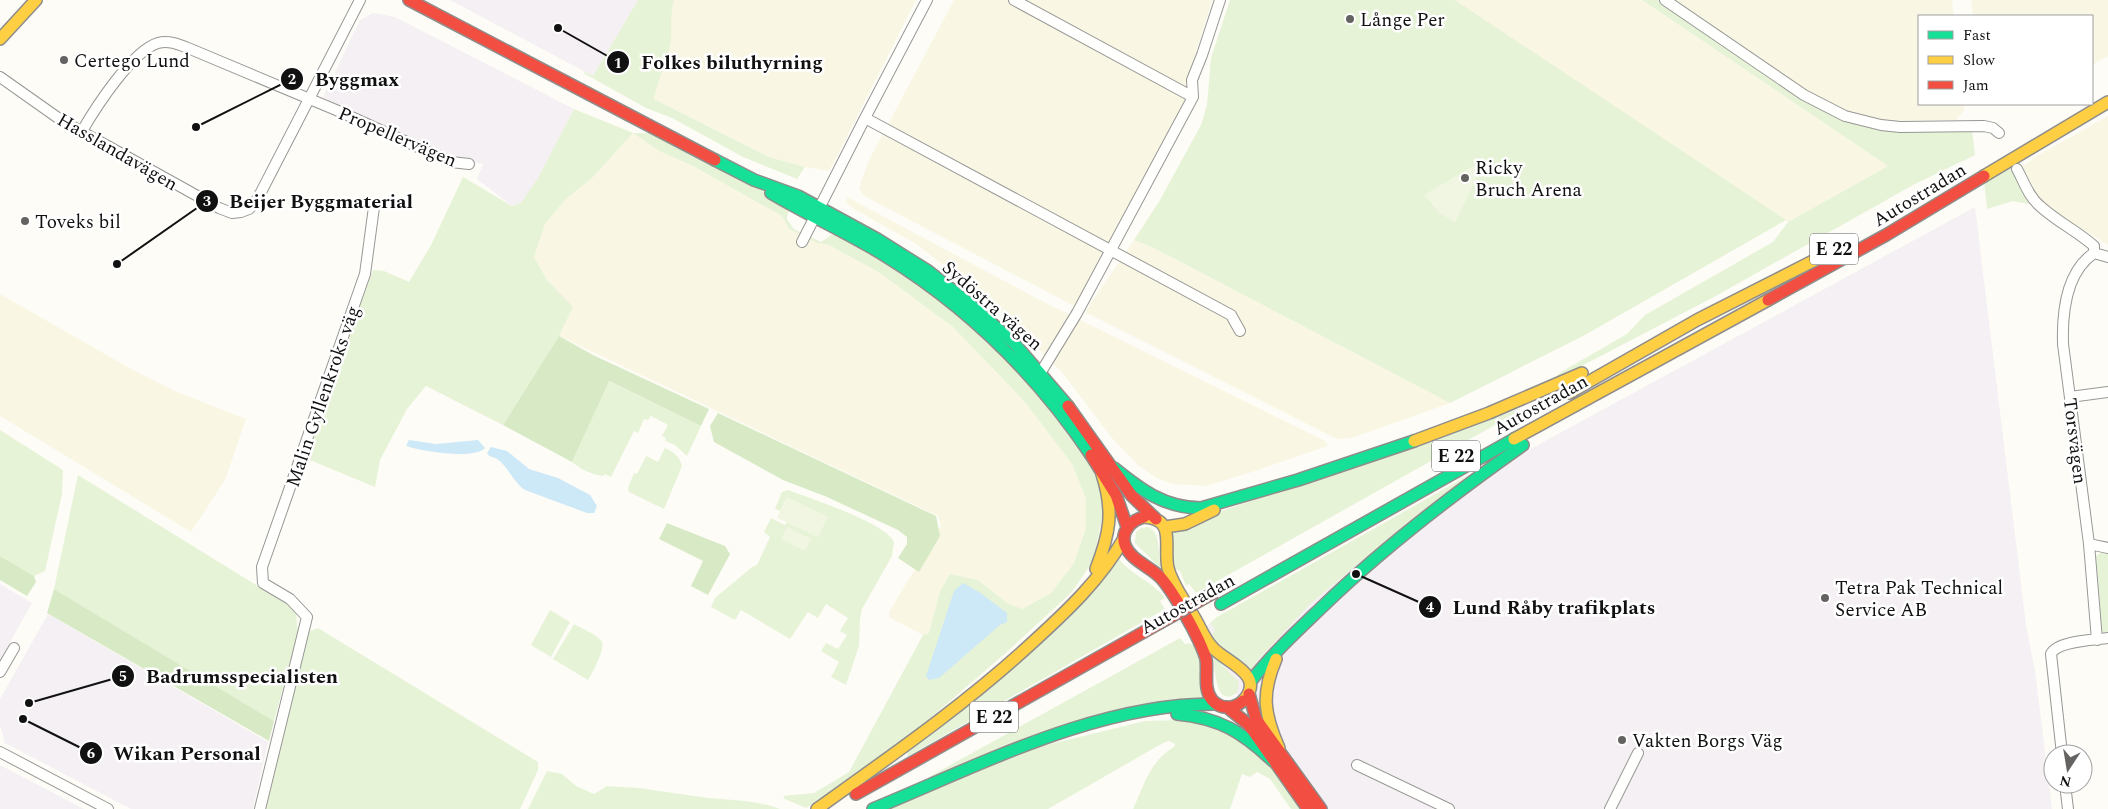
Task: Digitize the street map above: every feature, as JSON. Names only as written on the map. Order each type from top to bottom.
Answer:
[{"type":"main road","points":[[0,39],[13,22],[36,0]]},
{"type":"main road","name":"Sydöstra vägen","points":[[409,0],[754,180],[798,196],[817,212],[858,240],[910,272],[984,329],[1052,402],[1121,503],[1127,527]]},
{"type":"main road","name":"Autostradan","points":[[1180,626],[1587,398],[1886,236],[2108,102]]},
{"type":"main road","name":"Sydöstra vägen","points":[[817,212],[906,256],[949,286],[991,321],[1061,395],[1132,496],[1165,527]]},
{"type":"main road","name":"Autostradan","points":[[1560,398],[1697,320],[1827,253]]},
{"type":"main road","points":[[1114,468],[1144,493],[1173,506],[1201,508],[1377,455],[1459,426],[1551,388],[1697,320]]},
{"type":"main road","points":[[1321,809],[1279,748],[1256,719],[1249,694],[1251,681],[1263,663],[1286,640],[1356,574],[1408,530],[1587,398]]},
{"type":"main road","points":[[1089,586],[1106,541],[1111,517],[1110,495],[1102,474]]},
{"type":"main road","points":[[1235,498],[1185,524],[1165,527],[1167,538],[1166,558],[1173,579],[1212,647],[1244,671],[1251,681]]},
{"type":"main road","points":[[817,809],[932,727],[997,675],[1060,617],[1089,586],[1123,540],[1127,527],[1140,518],[1156,519]]},
{"type":"main road","points":[[1123,540],[1128,551],[1159,575],[1177,601],[1205,654],[1208,668],[1208,692],[1221,705],[1249,725],[1308,809]]},
{"type":"main road","name":"Autostradan","points":[[830,809],[1219,590]]},
{"type":"main road","points":[[1279,748],[1267,718],[1264,692],[1272,668],[1286,640]]},
{"type":"main road","points":[[869,807],[1044,738],[1126,715],[1182,705],[1240,704],[1249,694]]},
{"type":"main road","points":[[1126,715],[1176,714],[1213,719],[1234,728],[1273,761]]},
{"type":"main road","points":[[869,807],[899,785]]},
{"type":"street","points":[[310,100],[360,0]]},
{"type":"street","points":[[802,242],[927,0]]},
{"type":"street","points":[[1014,0],[1193,97]]},
{"type":"street","points":[[1041,372],[1077,313],[1193,97],[1192,80],[1220,0]]},
{"type":"street","points":[[1665,0],[1804,95],[1844,116],[1881,125],[1900,127],[1984,126],[1992,128],[1999,133]]},
{"type":"street","name":"Propellervägen","points":[[82,131],[135,57],[146,48],[159,42],[170,42],[310,100],[451,162],[469,164]]},
{"type":"street","name":"Hasslandavägen","points":[[0,77],[61,120],[218,208],[232,213],[249,209],[258,198],[310,100]]},
{"type":"street","points":[[865,118],[1231,316],[1240,331]]},
{"type":"street","points":[[2018,169],[2030,194],[2040,206],[2079,232],[2094,246],[2094,253],[2108,257]]},
{"type":"street","name":"Malin Gyllenkroks väg","points":[[260,809],[307,617],[290,599],[262,583],[262,567],[366,274],[374,207]]},
{"type":"street","name":"Torsvägen","points":[[2094,253],[2083,261],[2065,302],[2062,322],[2063,344],[2089,544],[2097,640]]},
{"type":"street","points":[[2070,397],[2108,392]]},
{"type":"street","points":[[2089,544],[2108,548]]},
{"type":"street","points":[[2061,744],[2051,654],[2055,648],[2108,638]]},
{"type":"street","points":[[0,672],[14,648]]},
{"type":"street","points":[[0,752],[108,809]]},
{"type":"street","points":[[1610,809],[1638,753]]},
{"type":"street","points":[[1358,765],[1449,809]]},
{"type":"street","points":[[2066,794],[2068,809]]},
{"type":"shaded area","points":[[450,0],[638,0],[593,76]]},
{"type":"shaded area","points":[[674,0],[916,0],[828,171],[769,157],[654,99],[656,85],[670,47],[670,12]]},
{"type":"shaded area","points":[[954,0],[1212,0],[1191,68],[1188,100],[1074,306],[864,196],[859,188],[868,162]]},
{"type":"shaded area","points":[[1455,0],[1642,0],[1888,166],[1788,222]]},
{"type":"shaded area","points":[[1671,0],[1952,0],[1954,15],[1918,15],[1918,105],[1964,105],[1964,110],[1956,120],[1888,121],[1848,112],[1794,85]]},
{"type":"shaded area","points":[[1971,0],[2108,0],[2108,56],[2093,64],[2093,15],[1973,15]]},
{"type":"shaded area","points":[[373,13],[395,17],[574,109],[538,179],[521,203],[512,206],[477,179],[483,164],[453,157],[348,111],[323,97],[360,20]]},
{"type":"shaded area","points":[[2108,116],[2108,245],[2046,207],[2030,185],[2022,167],[2035,157]]},
{"type":"shaded area","points":[[633,133],[659,151],[693,166],[782,216],[789,229],[817,243],[829,245],[880,273],[953,327],[1025,402],[1072,464],[1086,499],[1086,528],[1074,563],[1051,593],[1022,609],[1007,603],[978,580],[940,591],[929,633],[923,635],[890,618],[889,612],[941,526],[938,516],[559,336],[573,307],[547,280],[534,257],[545,224],[565,200],[593,177]]},
{"type":"shaded area","points":[[847,197],[1040,300],[1325,441],[1328,446],[1206,486],[1172,484],[1157,478],[1139,466],[1112,438],[1061,371],[989,301],[916,244],[854,209],[846,202]]},
{"type":"shaded area","points":[[1975,207],[2026,625],[2035,671],[2044,744],[2043,794],[2050,794],[2052,809],[1315,809],[1250,717],[1198,630]]},
{"type":"shaded area","points":[[1134,240],[1156,249],[1450,403],[1352,438],[1337,439],[1085,312]]},
{"type":"shaded area","points":[[0,294],[133,370],[177,392],[246,419],[225,480],[191,532],[0,416]]},
{"type":"shaded area","points":[[0,584],[32,603],[0,660]]},
{"type":"shaded area","points":[[48,614],[268,742],[253,809],[131,809],[5,743],[0,725],[0,699]]},
{"type":"shaded area","points":[[0,765],[84,809],[0,809]]},
{"type":"green space","points":[[638,0],[674,0],[670,46],[654,99],[769,157],[805,167],[797,179],[743,157],[672,118],[646,108],[585,74],[583,71],[593,76]]},
{"type":"green space","points":[[1230,0],[1455,0],[1786,220],[1585,335],[1450,403],[1156,249],[1134,240],[1160,200],[1201,125],[1207,105],[1211,58]]},
{"type":"green space","points":[[1642,0],[1660,0],[1780,84],[1863,124],[1972,129],[1975,155],[1913,185],[1714,297],[1545,385],[1561,372],[1627,334],[1645,315],[1773,242],[1788,222],[1888,166]]},
{"type":"green space","points":[[574,109],[633,133],[593,177],[565,200],[545,224],[534,257],[547,280],[573,307],[559,336],[503,425],[426,386],[407,409],[380,460],[375,487],[305,458],[373,270],[384,271],[409,282],[431,245],[463,177],[512,206],[521,203],[538,178]]},
{"type":"green space","points":[[633,133],[653,133],[759,189],[789,206],[787,219],[794,229],[821,242],[833,234],[874,255],[953,310],[1033,387],[1092,467],[1106,500],[1093,561],[1072,592],[927,721],[866,768],[806,808],[785,799],[783,796],[814,793],[849,772],[923,635],[929,633],[940,591],[950,574],[978,580],[1007,603],[1022,609],[1051,593],[1074,563],[1086,528],[1086,499],[1072,464],[1025,402],[953,327],[880,273],[829,245],[817,243],[789,229],[782,216],[693,166],[659,151]]},
{"type":"green space","name":"Ricky Bruch Arena","points":[[1483,160],[1455,223],[1439,212],[1424,195]]},
{"type":"green space","points":[[2012,167],[2034,205],[2013,201],[1987,209],[1984,181]]},
{"type":"green space","points":[[559,336],[593,355],[709,409],[701,426],[609,381],[572,462],[503,425]]},
{"type":"green space","points":[[608,381],[701,426],[687,456],[675,445],[665,441],[666,438],[662,436],[668,425],[651,416],[648,420],[644,419],[638,433],[634,431],[611,477],[605,474],[603,476],[590,473],[572,462]]},
{"type":"green space","points":[[1519,409],[1520,411],[1196,593],[1189,584],[1186,586],[1180,571],[1173,568],[1172,533],[1219,512]]},
{"type":"green space","points":[[718,413],[936,516],[940,536],[919,572],[898,558],[907,544],[907,537],[898,530],[827,497],[783,480],[714,442],[710,426]]},
{"type":"green space","points":[[0,430],[63,470],[62,494],[45,571],[34,576],[0,556]]},
{"type":"green space","points":[[665,448],[678,457],[682,466],[664,509],[629,492],[628,488],[634,473],[637,474],[646,456],[658,462]]},
{"type":"green space","points":[[1485,466],[1397,531],[1309,605],[1256,662],[1252,670],[1210,637],[1215,630],[1210,623],[1217,617]]},
{"type":"green space","points":[[78,475],[290,606],[296,614],[298,633],[274,721],[54,589]]},
{"type":"green space","points":[[788,490],[862,519],[877,527],[894,542],[892,556],[862,609],[859,646],[846,685],[831,677],[839,662],[821,651],[826,643],[838,649],[847,635],[840,631],[848,618],[826,604],[818,618],[808,612],[790,639],[741,610],[735,620],[711,607],[715,598],[752,567],[757,565],[770,537],[764,532],[771,518],[785,525],[787,522],[818,537],[787,497],[780,511],[775,509],[782,492]]},
{"type":"green space","points":[[787,497],[828,517],[818,537],[777,518]]},
{"type":"green space","points":[[667,523],[725,546],[730,554],[708,595],[691,586],[703,561],[659,539]]},
{"type":"green space","points":[[787,527],[811,539],[805,551],[781,539]]},
{"type":"green space","points":[[1148,527],[1157,539],[1161,566],[1159,567],[1135,543],[1136,532],[1141,528]]},
{"type":"green space","points":[[2100,553],[2108,553],[2108,633],[2104,634],[2101,628],[2094,558]]},
{"type":"green space","points":[[0,556],[34,576],[36,582],[27,596],[0,580]]},
{"type":"green space","points":[[1118,558],[1129,569],[1160,592],[1165,598],[1160,601],[1165,609],[908,756],[907,753]]},
{"type":"green space","points":[[54,589],[274,721],[269,741],[47,613]]},
{"type":"green space","points":[[550,610],[570,622],[551,657],[531,645]]},
{"type":"green space","points":[[574,624],[593,634],[602,642],[600,656],[588,680],[553,659]]},
{"type":"green space","points":[[318,628],[538,762],[538,770],[520,809],[264,809],[308,632]]},
{"type":"green space","points":[[1180,638],[1185,644],[1190,643],[1200,651],[1204,697],[927,778]]},
{"type":"green space","points":[[1215,658],[1239,682],[1237,693],[1224,696],[1221,692],[1216,679],[1213,659]]},
{"type":"green space","points":[[1180,720],[1223,728],[1270,767],[1301,809],[1291,809],[1270,779],[1257,772],[1250,777],[1242,774],[1230,809],[1133,809],[1153,767],[1174,747],[1175,744],[1169,741],[1048,809],[889,809],[1030,749],[1145,721]]},
{"type":"green space","points":[[547,771],[562,774],[576,786],[594,794],[607,786],[639,788],[708,798],[746,801],[780,809],[528,809]]},
{"type":"water","points":[[409,440],[436,444],[478,440],[485,448],[479,452],[447,453],[406,446]]},
{"type":"water","points":[[491,447],[507,451],[529,469],[558,478],[590,495],[597,506],[594,513],[587,513],[525,490],[517,483],[501,462],[488,455],[487,453]]},
{"type":"water","points":[[963,583],[979,592],[1007,613],[1007,622],[1000,625],[939,678],[929,680],[926,676],[954,591]]},
{"type":"traffic: fast","points":[[715,160],[754,180],[798,196],[877,239],[928,271],[969,303],[1014,343],[1068,406]]},
{"type":"traffic: fast","points":[[771,193],[884,255],[944,297],[972,320],[1024,370],[1048,397],[1091,455]]},
{"type":"traffic: fast","points":[[1221,604],[1514,439]]},
{"type":"traffic: fast","points":[[1114,468],[1134,484],[1154,496],[1176,505],[1201,508],[1298,480],[1414,441]]},
{"type":"traffic: fast","points":[[1251,681],[1267,661],[1294,634],[1370,563],[1445,502],[1523,445]]},
{"type":"traffic: fast","points":[[873,809],[997,756],[1084,725],[1172,706],[1216,704]]},
{"type":"traffic: fast","points":[[1177,714],[1206,719],[1230,728],[1251,742],[1273,761]]},
{"type":"traffic: slow","points":[[0,39],[36,0]]},
{"type":"traffic: slow","points":[[1984,176],[2108,102]]},
{"type":"traffic: slow","points":[[1569,393],[1697,320],[1815,260]]},
{"type":"traffic: slow","points":[[1514,439],[1768,300]]},
{"type":"traffic: slow","points":[[1414,441],[1489,413],[1582,373]]},
{"type":"traffic: slow","points":[[1096,569],[1105,544],[1109,522],[1108,499],[1102,474]]},
{"type":"traffic: slow","points":[[1165,527],[1185,524],[1214,510]]},
{"type":"traffic: slow","points":[[1144,517],[1154,519],[1165,528],[1170,574],[1206,640],[1219,654],[1242,670],[1248,677],[1250,684],[1249,692],[1243,701]]},
{"type":"traffic: slow","points":[[817,809],[928,729],[1008,665],[1082,594],[1114,555],[1123,540]]},
{"type":"traffic: slow","points":[[1276,659],[1268,683],[1266,704],[1270,725],[1279,748]]},
{"type":"traffic: jam","points":[[409,0],[715,160]]},
{"type":"traffic: jam","points":[[1768,300],[1886,235],[1984,176]]},
{"type":"traffic: jam","points":[[1068,406],[1132,496],[1156,519]]},
{"type":"traffic: jam","points":[[1091,455],[1116,495],[1127,527]]},
{"type":"traffic: jam","points":[[1144,517],[1131,523],[1128,527],[1124,535],[1125,545],[1131,555],[1161,578],[1182,608],[1205,655],[1207,686],[1212,700],[1223,707],[1236,706],[1243,701]]},
{"type":"traffic: jam","points":[[1158,624],[1215,592]]},
{"type":"traffic: jam","points":[[856,794],[1158,624]]},
{"type":"traffic: jam","points":[[1249,694],[1256,719],[1321,809]]},
{"type":"traffic: jam","points":[[1227,707],[1249,725],[1308,809]]},
{"type":"place","name":"Långe Per","points":[[1350,19]]},
{"type":"place","name":"Folkes biluthyrning","points":[[558,28]]},
{"type":"place","name":"Certego Lund","points":[[64,60]]},
{"type":"place","name":"Byggmax","points":[[196,127]]},
{"type":"place","name":"Ricky Bruch Arena","points":[[1465,178]]},
{"type":"place","name":"Toveks bil","points":[[25,221]]},
{"type":"place","name":"Beijer Byggmaterial","points":[[117,264]]},
{"type":"place","name":"Lund Råby trafikplats","points":[[1356,574]]},
{"type":"place","name":"Tetra Pak Technical Service AB","points":[[1825,598]]},
{"type":"place","name":"Badrumsspecialisten","points":[[29,703]]},
{"type":"place","name":"Wikan Personal","points":[[23,719]]},
{"type":"place","name":"Vakten Borgs Väg","points":[[1622,740]]}]
